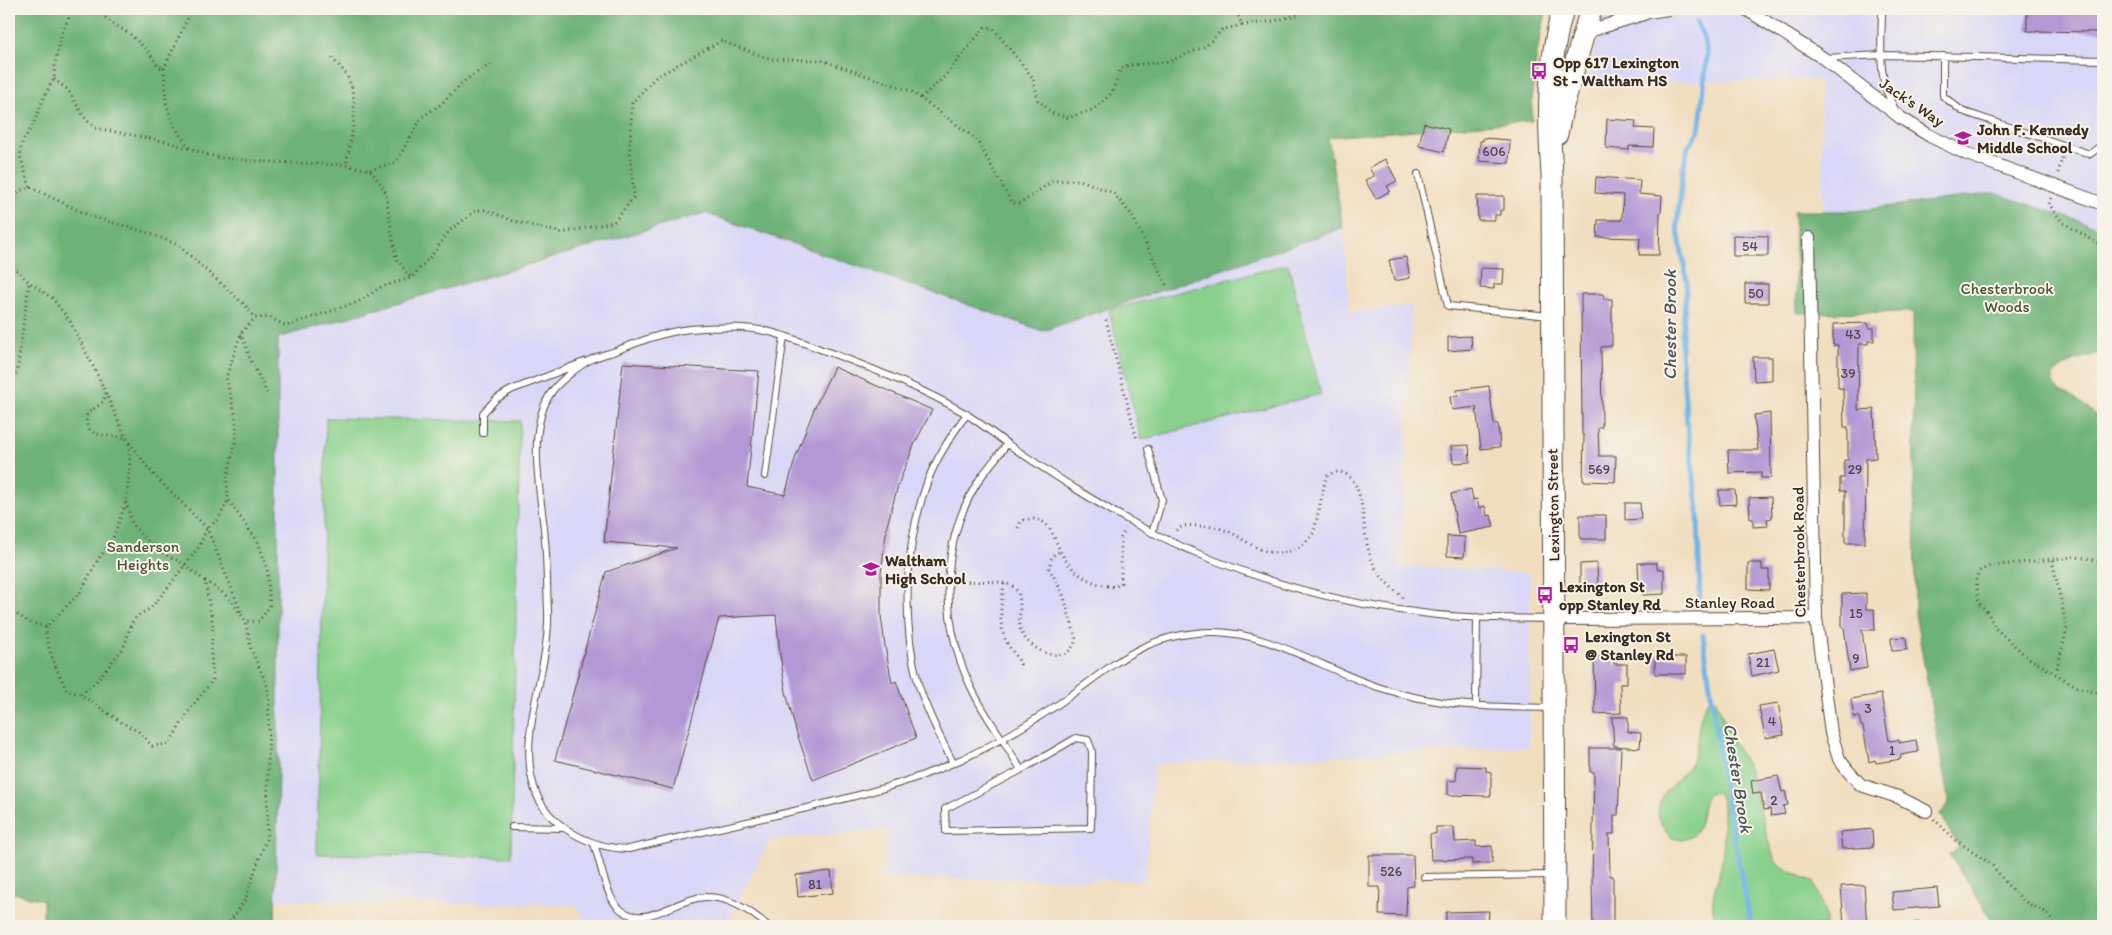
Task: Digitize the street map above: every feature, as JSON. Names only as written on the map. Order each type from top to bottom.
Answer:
[{"type":"main road","name":"Lexington Street","points":[[1555,926],[1552,174],[1548,125],[1548,92],[1553,53],[1563,9]]},
{"type":"main road","name":"Lexington Street","points":[[1552,174],[1562,109],[1591,9]]},
{"type":"street","points":[[1614,9],[1624,12],[1646,13]]},
{"type":"street","points":[[1583,33],[1646,13],[1668,9]]},
{"type":"street","name":"Jack's Way","points":[[1746,9],[1823,58],[1901,118],[1930,136],[1967,154],[2103,204]]},
{"type":"street","name":"Chesterbrook Road","points":[[1809,238],[1816,618],[1831,733],[1839,759],[1861,785],[1898,797],[1926,811]]},
{"type":"street","name":"Stanley Road","points":[[1554,619],[1816,618]]},
{"type":"lane","points":[[1882,9],[1882,76],[1888,98],[1901,118]]},
{"type":"lane","points":[[1823,58],[1882,55],[2103,60]]},
{"type":"lane","points":[[1943,56],[1943,96],[1962,111],[2090,154],[2103,144]]},
{"type":"lane","points":[[1418,174],[1448,306],[1552,316]]},
{"type":"lane","points":[[483,433],[484,413],[496,399],[530,381],[657,336],[687,330],[734,329],[766,331],[894,376],[967,414],[1007,444],[1090,498],[1152,533],[1218,563],[1285,586],[1357,603],[1425,614],[1554,619]]},
{"type":"lane","points":[[765,476],[784,336]]},
{"type":"lane","points":[[590,360],[554,388],[542,410],[536,442],[545,541],[549,619],[543,672],[529,738],[529,762],[534,789],[543,808],[565,828],[594,844],[629,849],[870,792],[916,778],[1004,739],[1061,702],[1127,654],[1156,641],[1185,635],[1214,632],[1247,635],[1380,688],[1430,702],[1476,706],[1554,708]]},
{"type":"lane","points":[[953,763],[936,728],[919,684],[909,637],[909,579],[914,527],[929,479],[952,435],[967,414]]},
{"type":"lane","points":[[1007,444],[979,481],[961,517],[950,552],[947,583],[951,622],[959,658],[977,699],[1004,739],[1021,770]]},
{"type":"lane","points":[[1148,449],[1162,500],[1152,533]]},
{"type":"lane","points":[[1476,706],[1477,617]]},
{"type":"lane","points":[[1076,738],[1088,740],[1092,750],[1091,828],[946,831],[945,809],[1021,770],[1076,738]]},
{"type":"lane","points":[[512,827],[565,828]]},
{"type":"lane","points":[[594,844],[611,896],[625,914],[636,918],[650,916],[706,896],[734,904],[756,915],[768,926]]},
{"type":"lane","points":[[1424,877],[1555,875]]},
{"type":"lane","points":[[1916,926],[1927,926]]},
{"type":"path","points":[[30,187],[20,156],[22,142],[32,127],[54,79],[55,63],[62,33],[71,13],[69,9]]},
{"type":"path","points":[[100,9],[103,17],[130,34],[147,49],[159,67],[164,68]]},
{"type":"path","points":[[189,148],[173,124],[166,102],[164,68],[192,9]]},
{"type":"path","points":[[1235,9],[1242,25]]},
{"type":"path","points":[[921,98],[944,77],[985,27],[993,28],[1033,78],[1038,100],[1052,113],[1068,118],[1094,109],[1112,93],[1120,70],[1128,65],[1168,62],[1206,46],[1222,30],[1297,16]]},
{"type":"path","points":[[80,694],[95,683],[124,647],[131,624],[136,616],[151,608],[200,544],[207,528],[218,520],[228,500],[227,478],[237,435],[235,414],[226,378],[241,333],[255,318],[269,318],[286,326],[358,302],[381,288],[412,278],[450,230],[476,210],[486,210],[514,221],[562,233],[614,222],[634,197],[630,149],[632,103],[656,78],[722,41],[770,59],[821,60],[911,91],[976,139],[1012,203],[1020,204],[1052,181],[1080,180],[1113,193],[1132,215],[1167,287]]},
{"type":"path","points":[[332,58],[347,75],[354,97],[352,132],[346,165]]},
{"type":"path","points":[[54,79],[68,90],[84,117],[95,128],[168,142],[216,156],[250,161],[346,165],[370,170],[396,162],[422,117],[441,104],[468,78],[491,64]]},
{"type":"path","points":[[370,170],[385,190],[396,258],[412,278]]},
{"type":"path","points":[[9,211],[19,191],[30,187],[90,216],[149,233],[178,245],[245,305],[255,318]]},
{"type":"path","points":[[9,263],[52,298],[70,321],[126,438],[152,473],[207,528],[245,621],[251,648],[267,685],[269,698],[267,836],[245,900],[227,926]]},
{"type":"path","points":[[9,381],[17,373],[30,282]]},
{"type":"path","points":[[1106,320],[1137,440]]},
{"type":"path","points":[[241,333],[251,361],[267,393]]},
{"type":"path","points":[[106,393],[103,402],[87,414],[85,422],[89,429],[101,435],[126,438]]},
{"type":"path","points":[[46,627],[80,593],[98,558],[111,544],[126,502],[130,467],[129,442]]},
{"type":"path","points":[[1176,530],[1180,527],[1192,525],[1210,527],[1238,536],[1260,549],[1274,553],[1295,551],[1310,539],[1314,532],[1326,477],[1330,474],[1341,472],[1351,478],[1357,489],[1373,563],[1388,585],[1404,598]]},
{"type":"path","points":[[228,500],[258,542],[267,568],[270,606],[260,621],[245,621]]},
{"type":"path","points":[[126,502],[132,524],[142,536],[166,555],[218,588],[231,600],[245,621]]},
{"type":"path","points":[[1018,528],[1021,521],[1037,518],[1050,530],[1060,551],[1074,570],[1094,584],[1115,587],[1121,583],[1121,538],[1125,529]]},
{"type":"path","points":[[958,582],[993,582],[1011,586],[1017,591],[1020,598],[1020,628],[1022,635],[1038,651],[1056,655],[1070,650],[1076,639],[1064,594],[1049,568],[1052,556],[1060,551]]},
{"type":"path","points":[[2103,563],[2087,558],[2072,557],[1990,566],[1979,571],[1976,579],[1979,602],[1988,613],[1994,628],[2027,657],[2056,672],[2079,688],[2103,694]]},
{"type":"path","points":[[2052,560],[2067,628],[2056,672]]},
{"type":"path","points":[[46,627],[49,649],[67,690],[80,694],[121,722],[140,732],[152,746],[169,744],[190,709],[213,680],[211,654],[213,626],[205,581]]},
{"type":"path","points":[[1004,584],[1001,626],[1009,646],[1018,657],[1021,666]]},
{"type":"path","points":[[9,609],[29,622],[46,627]]},
{"type":"path","points":[[1926,811],[1954,839],[1992,866],[2010,888],[2026,903],[2047,913],[2056,926]]},
{"type":"path","points":[[1968,926],[1981,926]]},
{"type":"shaded area","name":"John F. Kennedy Middle School","points":[[1606,9],[2103,9],[2103,229],[1995,193],[1854,211],[1824,211],[1820,80],[1586,83]]},
{"type":"shaded area","name":"Waltham High School","points":[[705,213],[1043,331],[1343,228],[1350,313],[1412,305],[1400,565],[1530,573],[1529,747],[1154,764],[1145,880],[884,878],[888,829],[770,840],[724,926],[589,926],[575,905],[276,900],[278,772],[278,338]]},
{"type":"green space","name":"Sanderson Heights","points":[[9,9],[1349,9],[1350,16],[1435,9],[1547,9],[1535,64],[1532,121],[1328,137],[1343,228],[1043,331],[705,213],[278,338],[278,772],[275,926],[43,926],[43,900],[9,892]]},
{"type":"green space","name":"Chesterbrook Woods","points":[[1995,193],[2103,229],[2103,353],[2073,362],[2061,368],[2052,378],[2054,385],[2060,391],[2072,396],[2103,420],[2103,926],[1996,926],[1949,854],[1959,848],[1940,815],[1949,803],[1915,614],[1913,312],[1797,313],[1794,211],[1854,211]]},
{"type":"green space","points":[[1288,264],[1321,394],[1141,440],[1109,310]]},
{"type":"green space","points":[[326,418],[520,421],[511,857],[317,854]]},
{"type":"green space","points":[[1711,698],[1716,700],[1732,740],[1749,768],[1775,861],[1789,871],[1814,882],[1826,916],[1826,926],[1718,926],[1713,903],[1722,859],[1724,836],[1723,804],[1717,792],[1710,793],[1706,797],[1698,827],[1694,834],[1688,838],[1673,838],[1668,835],[1663,827],[1658,809],[1670,787],[1691,763],[1695,752],[1701,715]]},
{"type":"building","points":[[2027,9],[2103,9],[2103,32],[2027,31]]},
{"type":"building","points":[[1607,119],[1636,121],[1635,128],[1654,129],[1653,147],[1629,146],[1629,150],[1606,148]]},
{"type":"building","points":[[1424,123],[1449,129],[1444,152],[1419,146]]},
{"type":"building","points":[[1483,138],[1510,140],[1509,163],[1479,161],[1480,141],[1483,141]]},
{"type":"building","points":[[1385,159],[1397,181],[1387,186],[1390,191],[1376,199],[1365,180],[1374,176],[1369,168]]},
{"type":"building","points":[[1596,177],[1640,180],[1639,194],[1662,196],[1659,255],[1639,255],[1640,238],[1597,237],[1598,220],[1622,220],[1623,195],[1595,193]]},
{"type":"building","points":[[1477,196],[1504,196],[1504,210],[1500,210],[1500,215],[1495,215],[1495,220],[1478,220]]},
{"type":"building","points":[[1733,235],[1768,236],[1768,256],[1733,256]]},
{"type":"building","points":[[1406,257],[1410,278],[1394,281],[1389,260]]},
{"type":"building","points":[[1481,268],[1504,269],[1503,284],[1494,284],[1494,289],[1480,288]]},
{"type":"building","points":[[1745,284],[1768,284],[1768,303],[1745,303]]},
{"type":"building","points":[[1581,294],[1603,294],[1604,299],[1612,299],[1612,346],[1601,347],[1602,427],[1598,428],[1599,456],[1616,456],[1615,482],[1583,481]]},
{"type":"building","points":[[1868,323],[1869,328],[1874,328],[1874,341],[1868,341],[1868,344],[1859,344],[1858,410],[1874,409],[1876,458],[1866,459],[1865,543],[1845,543],[1845,491],[1840,491],[1840,478],[1844,478],[1844,460],[1848,460],[1848,427],[1844,427],[1843,388],[1838,388],[1838,345],[1833,345],[1833,324]]},
{"type":"building","points":[[1471,336],[1472,349],[1448,351],[1448,337]]},
{"type":"building","points":[[1753,357],[1772,357],[1772,380],[1754,381]]},
{"type":"building","points":[[623,363],[759,371],[747,487],[785,495],[796,456],[814,409],[834,367],[932,410],[914,445],[898,485],[887,526],[881,573],[881,616],[892,683],[896,681],[916,738],[813,780],[796,731],[786,692],[776,615],[719,618],[673,789],[555,760],[606,572],[677,548],[604,542]]},
{"type":"building","points":[[1489,386],[1494,424],[1498,424],[1500,447],[1481,449],[1476,407],[1452,410],[1450,397],[1458,396],[1457,390]]},
{"type":"building","points":[[1770,413],[1771,478],[1761,478],[1761,472],[1729,473],[1728,450],[1758,450],[1754,415]]},
{"type":"building","points":[[1469,445],[1470,462],[1453,463],[1451,446]]},
{"type":"building","points":[[1471,489],[1473,500],[1477,499],[1479,508],[1485,506],[1487,516],[1491,515],[1494,527],[1458,534],[1451,494]]},
{"type":"building","points":[[1719,490],[1735,490],[1736,504],[1720,505]]},
{"type":"building","points":[[1771,497],[1772,518],[1767,519],[1768,526],[1753,527],[1753,519],[1750,519],[1749,498]]},
{"type":"building","points":[[1625,503],[1640,503],[1641,519],[1625,520]]},
{"type":"building","points":[[1580,515],[1606,515],[1606,539],[1580,539]]},
{"type":"building","points":[[1447,536],[1465,537],[1464,557],[1447,556]]},
{"type":"building","points":[[1597,563],[1598,589],[1580,589],[1580,564]]},
{"type":"building","points":[[1638,563],[1657,563],[1657,569],[1664,569],[1664,594],[1643,595],[1642,587],[1639,587]]},
{"type":"building","points":[[1748,563],[1762,563],[1762,570],[1769,570],[1769,590],[1748,589]]},
{"type":"building","points":[[1866,593],[1866,609],[1874,609],[1875,630],[1862,630],[1867,668],[1850,671],[1844,627],[1842,627],[1842,594]]},
{"type":"building","points":[[1906,637],[1907,650],[1892,651],[1891,638]]},
{"type":"building","points":[[1774,649],[1779,670],[1752,676],[1748,654]]},
{"type":"building","points":[[1594,657],[1614,657],[1614,664],[1627,664],[1627,684],[1620,684],[1621,713],[1595,714]]},
{"type":"building","points":[[1655,657],[1686,657],[1686,674],[1655,674]]},
{"type":"building","points":[[1881,694],[1889,741],[1899,740],[1899,743],[1916,740],[1918,752],[1900,755],[1901,759],[1876,763],[1875,760],[1869,762],[1863,726],[1861,726],[1859,717],[1854,717],[1851,699]]},
{"type":"building","points":[[1778,703],[1784,735],[1765,738],[1759,706]]},
{"type":"building","points":[[1612,717],[1628,717],[1628,732],[1641,733],[1640,748],[1614,746]]},
{"type":"building","points":[[1590,748],[1621,748],[1618,815],[1614,815],[1614,834],[1609,834],[1610,876],[1613,876],[1613,926],[1593,926],[1594,772],[1590,772]]},
{"type":"building","points":[[1457,766],[1486,767],[1486,771],[1491,772],[1491,796],[1448,795],[1448,780],[1456,781]]},
{"type":"building","points":[[1778,776],[1782,792],[1785,791],[1788,805],[1783,806],[1785,814],[1771,816],[1770,809],[1764,810],[1761,793],[1753,794],[1751,781]]},
{"type":"building","points":[[1436,827],[1454,827],[1455,842],[1476,841],[1476,847],[1492,846],[1492,863],[1472,864],[1472,859],[1431,860],[1430,834],[1436,834]]},
{"type":"building","points":[[1872,829],[1873,847],[1842,849],[1840,832]]},
{"type":"building","points":[[1369,855],[1413,855],[1414,886],[1407,887],[1406,916],[1379,915],[1380,887],[1369,887]]},
{"type":"building","points":[[831,871],[833,893],[798,897],[796,875]]},
{"type":"building","points":[[1864,885],[1867,926],[1844,926],[1841,886]]},
{"type":"building","points":[[1937,888],[1939,906],[1894,910],[1892,892]]},
{"type":"building","points":[[1489,911],[1488,926],[1446,926],[1446,912]]},
{"type":"waterway","name":"Chester Brook","points":[[1697,22],[1704,38],[1707,55],[1702,108],[1699,130],[1688,147],[1683,170],[1677,224],[1687,282],[1681,349],[1687,424],[1698,511],[1700,604]]},
{"type":"waterway","name":"Chester Brook","points":[[1703,635],[1722,773],[1751,926]]},
{"type":"place","name":"Opp 617 Lexington St - Waltham HS","points":[[1539,71]]},
{"type":"place","name":"John F. Kennedy Middle School","points":[[1963,138]]},
{"type":"place","name":"Waltham High School","points":[[871,569]]},
{"type":"place","name":"Lexington St opp Stanley Rd","points":[[1545,595]]},
{"type":"place","name":"Lexington St @ Stanley Rd","points":[[1571,645]]}]
